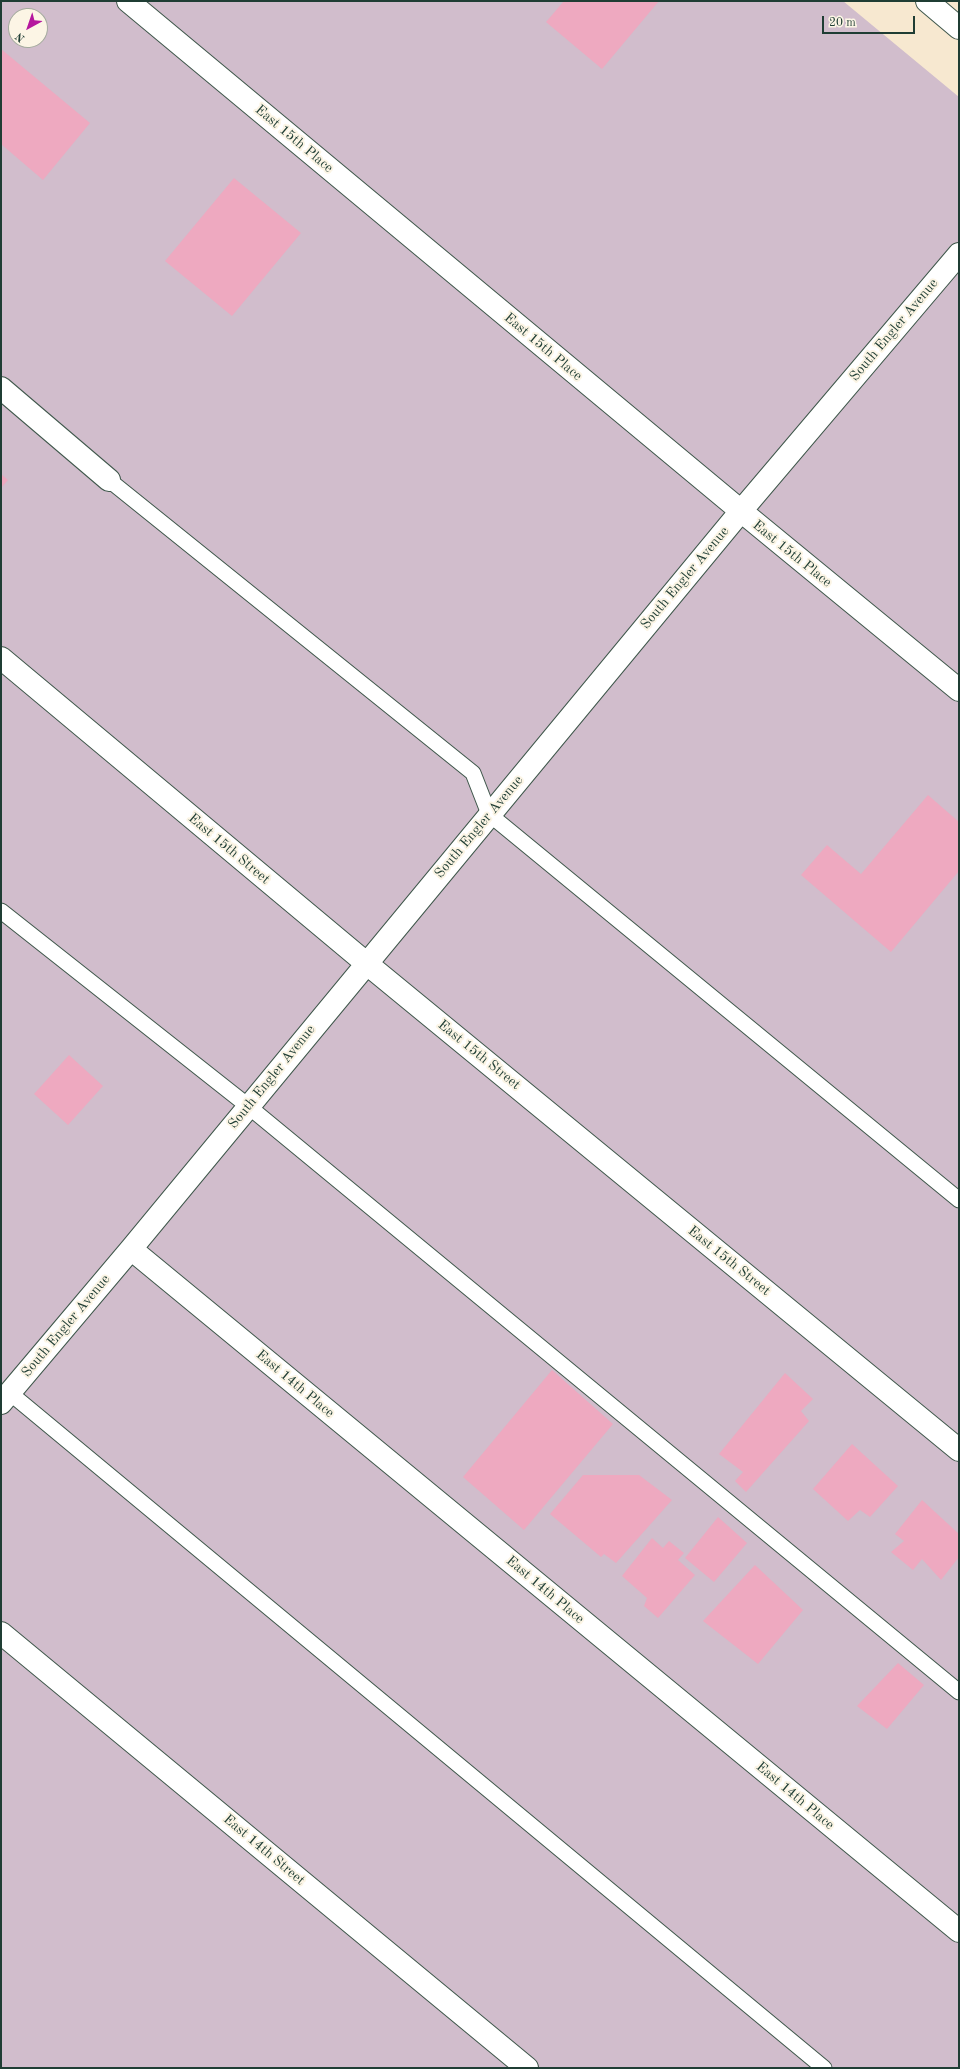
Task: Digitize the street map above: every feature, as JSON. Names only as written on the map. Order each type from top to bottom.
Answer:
[{"type":"main road","name":"East 15th Place","points":[[128,1],[740,512],[959,690]]},
{"type":"main road","points":[[927,1],[959,28]]},
{"type":"main road","name":"South Engler Avenue","points":[[5,1398],[131,1249],[740,512],[959,254]]},
{"type":"main road","points":[[1,388],[110,480]]},
{"type":"main road","name":"East 15th Street","points":[[1,658],[366,963],[959,1450]]},
{"type":"main road","name":"East 14th Place","points":[[131,1249],[959,1932]]},
{"type":"main road","name":"East 14th Street","points":[[1,1633],[527,2068]]},
{"type":"lane","points":[[110,480],[472,773],[489,814],[959,1200]]},
{"type":"lane","points":[[1,911],[248,1106],[959,1692]]},
{"type":"lane","points":[[5,1398],[824,2068]]},
{"type":"shaded area","points":[[1,1],[843,1],[959,97],[959,2068],[1,2068]]},
{"type":"building","points":[[564,1],[659,1],[602,69],[546,22]]},
{"type":"building","points":[[1,49],[90,123],[43,180],[1,144]]},
{"type":"building","points":[[234,178],[301,233],[232,316],[165,261]]},
{"type":"building","points":[[1,474],[8,480],[1,488]]},
{"type":"building","points":[[928,795],[959,822],[959,871],[891,952],[801,875],[827,845],[861,874]]},
{"type":"building","points":[[69,1055],[103,1086],[68,1125],[34,1094]]},
{"type":"building","points":[[552,1370],[613,1424],[524,1530],[463,1477]]},
{"type":"building","points":[[785,1373],[813,1399],[801,1411],[809,1421],[746,1492],[735,1481],[743,1472],[719,1454]]},
{"type":"building","points":[[852,1444],[898,1486],[870,1517],[860,1510],[848,1521],[813,1489]]},
{"type":"building","points":[[583,1475],[639,1475],[672,1500],[616,1563],[604,1554],[601,1557],[550,1514]]},
{"type":"building","points":[[922,1500],[959,1534],[959,1557],[941,1580],[922,1559],[913,1570],[891,1552],[904,1541],[895,1534]]},
{"type":"building","points":[[718,1517],[747,1543],[714,1582],[685,1558]]},
{"type":"building","points":[[652,1538],[663,1548],[669,1541],[684,1553],[678,1560],[695,1575],[658,1618],[644,1606],[647,1598],[622,1576]]},
{"type":"building","points":[[755,1565],[803,1610],[758,1664],[703,1621]]},
{"type":"building","points":[[898,1663],[924,1685],[887,1729],[857,1706]]}]
